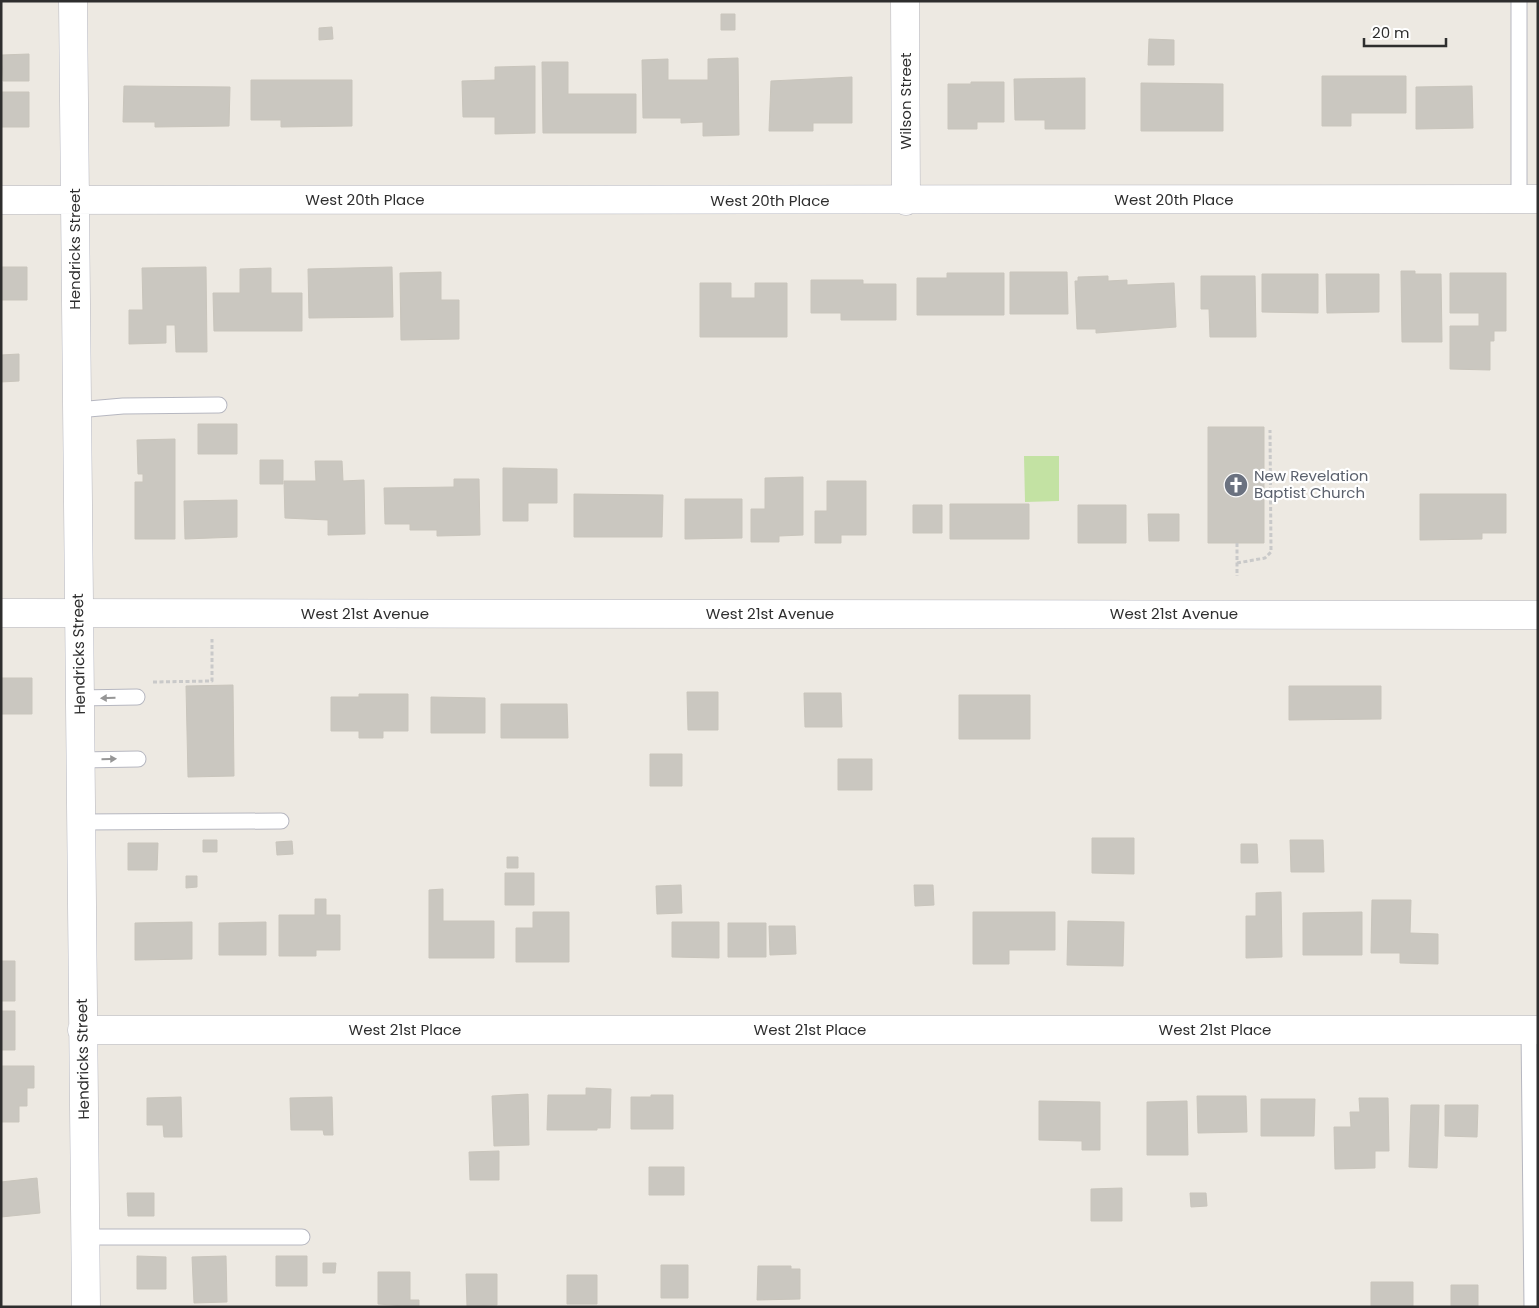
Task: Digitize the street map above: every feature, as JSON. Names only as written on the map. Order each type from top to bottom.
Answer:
[{"type":"street","name":"Hendricks Street","points":[[74,1],[74,200],[86,1307]]},
{"type":"street","name":"Wilson Street","points":[[905,1],[906,200]]},
{"type":"street","name":"West 20th Place","points":[[1,200],[1528,200]]},
{"type":"street","name":"West 21st Avenue","points":[[1,614],[1538,615]]},
{"type":"street","name":"West 21st Place","points":[[82,1030],[1533,1030]]},
{"type":"lane","points":[[1518,1],[1528,200]]},
{"type":"lane","points":[[76,410],[123,406],[218,405]]},
{"type":"lane","points":[[79,698],[137,697]]},
{"type":"lane","points":[[80,760],[138,759]]},
{"type":"lane","points":[[80,822],[281,821]]},
{"type":"lane","points":[[1532,1307],[1533,1030]]},
{"type":"lane","points":[[85,1237],[302,1236]]},
{"type":"path","points":[[1237,563],[1265,558],[1271,552],[1270,430]]},
{"type":"path","points":[[1237,544],[1237,576]]},
{"type":"path","points":[[144,682],[212,681],[212,614]]},
{"type":"green space","points":[[1024,456],[1059,456],[1059,501],[1025,502]]},
{"type":"building","points":[[721,14],[735,14],[735,30],[721,30]]},
{"type":"building","points":[[332,27],[333,39],[319,40],[319,28]]},
{"type":"building","points":[[1149,39],[1174,40],[1174,65],[1148,65]]},
{"type":"building","points":[[29,54],[29,81],[3,81],[2,55]]},
{"type":"building","points":[[738,58],[739,135],[703,136],[703,122],[681,123],[681,118],[643,118],[642,60],[668,59],[668,80],[708,80],[708,59]]},
{"type":"building","points":[[542,62],[568,62],[568,94],[636,94],[636,133],[543,133]]},
{"type":"building","points":[[535,66],[535,133],[495,134],[495,117],[463,117],[462,81],[495,80],[495,67]]},
{"type":"building","points":[[1322,76],[1406,76],[1406,113],[1351,113],[1351,126],[1322,126]]},
{"type":"building","points":[[852,77],[852,123],[813,123],[813,131],[769,131],[771,81]]},
{"type":"building","points":[[1085,78],[1085,129],[1045,129],[1045,120],[1015,120],[1014,79]]},
{"type":"building","points":[[251,80],[352,80],[352,126],[281,127],[281,120],[251,120]]},
{"type":"building","points":[[971,82],[1004,82],[1004,122],[977,122],[977,129],[948,129],[948,84],[971,84]]},
{"type":"building","points":[[1141,83],[1223,84],[1223,131],[1141,131]]},
{"type":"building","points":[[124,86],[230,87],[229,126],[155,127],[155,122],[123,122]]},
{"type":"building","points":[[1472,86],[1473,128],[1416,129],[1416,87]]},
{"type":"building","points":[[1,92],[29,92],[29,127],[1,127]]},
{"type":"building","points":[[1,267],[27,267],[27,300],[1,300]]},
{"type":"building","points":[[206,267],[207,352],[176,352],[175,325],[166,325],[166,343],[129,344],[129,310],[143,310],[142,268]]},
{"type":"building","points":[[392,267],[393,317],[309,318],[308,269]]},
{"type":"building","points":[[271,268],[271,293],[302,293],[302,331],[214,331],[213,293],[240,293],[240,269]]},
{"type":"building","points":[[1401,271],[1415,271],[1415,274],[1441,274],[1442,342],[1402,342]]},
{"type":"building","points":[[441,272],[441,300],[459,300],[459,339],[401,340],[400,273]]},
{"type":"building","points":[[1010,272],[1067,272],[1068,314],[1010,314]]},
{"type":"building","points":[[947,273],[1004,273],[1004,315],[917,315],[917,278],[947,278]]},
{"type":"building","points":[[1450,273],[1506,273],[1506,331],[1494,331],[1494,341],[1490,341],[1490,370],[1450,369],[1450,326],[1479,326],[1479,313],[1450,313]]},
{"type":"building","points":[[1262,274],[1318,274],[1318,313],[1262,312]]},
{"type":"building","points":[[1326,274],[1379,274],[1379,312],[1327,313]]},
{"type":"building","points":[[1108,276],[1108,281],[1127,280],[1127,285],[1174,283],[1176,327],[1096,333],[1096,329],[1077,329],[1075,281],[1078,281],[1078,277]]},
{"type":"building","points":[[1201,276],[1255,276],[1256,337],[1210,337],[1209,309],[1201,309]]},
{"type":"building","points":[[811,280],[863,280],[863,284],[896,284],[896,320],[841,320],[841,313],[811,313]]},
{"type":"building","points":[[700,283],[731,283],[731,298],[755,298],[755,283],[787,283],[787,337],[700,337]]},
{"type":"building","points":[[19,354],[19,381],[1,382],[1,355]]},
{"type":"building","points":[[198,424],[237,424],[237,454],[198,454]]},
{"type":"building","name":"New Revelation Baptist Church","points":[[1208,427],[1264,427],[1264,543],[1208,543]]},
{"type":"building","points":[[175,439],[175,539],[135,539],[135,482],[143,482],[143,474],[138,474],[137,440]]},
{"type":"building","points":[[260,460],[283,460],[283,484],[260,484]]},
{"type":"building","points":[[315,461],[342,461],[343,481],[364,480],[365,534],[328,535],[328,520],[285,518],[284,481],[316,481]]},
{"type":"building","points":[[503,468],[557,469],[557,503],[528,503],[528,521],[503,521]]},
{"type":"building","points":[[803,477],[803,535],[779,536],[779,542],[751,542],[751,509],[765,509],[765,478]]},
{"type":"building","points":[[454,479],[479,479],[480,535],[437,536],[437,530],[410,530],[410,524],[385,524],[384,488],[454,487]]},
{"type":"building","points":[[827,481],[866,481],[866,535],[841,535],[841,543],[815,543],[815,511],[827,511]]},
{"type":"building","points":[[574,494],[663,495],[662,537],[574,537]]},
{"type":"building","points":[[1420,494],[1506,494],[1506,533],[1482,533],[1482,539],[1420,540]]},
{"type":"building","points":[[685,499],[742,499],[742,538],[685,539]]},
{"type":"building","points":[[237,500],[237,537],[185,539],[184,501]]},
{"type":"building","points":[[950,504],[1029,504],[1029,539],[950,539]]},
{"type":"building","points":[[913,505],[942,505],[942,533],[913,533]]},
{"type":"building","points":[[1078,505],[1126,505],[1126,543],[1078,543]]},
{"type":"building","points":[[1148,514],[1179,514],[1179,541],[1149,541]]},
{"type":"building","points":[[1,678],[32,678],[32,714],[1,714]]},
{"type":"building","points":[[233,685],[234,776],[188,777],[186,686]]},
{"type":"building","points":[[1289,686],[1381,686],[1381,719],[1289,720]]},
{"type":"building","points":[[687,692],[718,692],[718,730],[688,730]]},
{"type":"building","points":[[804,693],[841,693],[842,727],[805,727]]},
{"type":"building","points":[[359,694],[408,694],[408,731],[383,731],[383,738],[359,738],[359,731],[331,731],[331,697],[359,697]]},
{"type":"building","points":[[959,695],[1030,695],[1030,739],[959,739]]},
{"type":"building","points":[[431,697],[485,698],[485,733],[431,733]]},
{"type":"building","points":[[501,704],[567,704],[568,738],[501,738]]},
{"type":"building","points":[[650,754],[682,754],[682,786],[650,786]]},
{"type":"building","points":[[838,759],[872,759],[872,790],[838,790]]},
{"type":"building","points":[[1092,838],[1134,838],[1134,874],[1092,873]]},
{"type":"building","points":[[203,840],[217,840],[217,852],[203,852]]},
{"type":"building","points":[[1290,840],[1323,840],[1324,872],[1291,872]]},
{"type":"building","points":[[292,841],[293,854],[277,855],[276,842]]},
{"type":"building","points":[[128,843],[158,843],[157,870],[128,870]]},
{"type":"building","points":[[1241,844],[1257,844],[1258,863],[1241,863]]},
{"type":"building","points":[[507,857],[518,857],[518,868],[507,868]]},
{"type":"building","points":[[505,873],[534,873],[534,905],[505,905]]},
{"type":"building","points":[[186,876],[197,876],[197,887],[186,888]]},
{"type":"building","points":[[681,885],[682,913],[657,914],[656,886]]},
{"type":"building","points":[[914,885],[933,885],[934,905],[915,906]]},
{"type":"building","points":[[443,889],[443,921],[494,921],[494,958],[429,958],[429,890]]},
{"type":"building","points":[[1281,892],[1282,957],[1246,958],[1246,916],[1256,916],[1256,893]]},
{"type":"building","points":[[315,899],[326,899],[326,915],[340,915],[340,950],[316,950],[316,956],[279,956],[279,915],[315,915]]},
{"type":"building","points":[[1372,900],[1411,900],[1410,933],[1438,934],[1438,964],[1400,963],[1400,953],[1371,953]]},
{"type":"building","points":[[533,912],[569,912],[569,962],[516,962],[516,928],[533,928]]},
{"type":"building","points":[[973,912],[1055,912],[1055,950],[1009,950],[1009,964],[973,964]]},
{"type":"building","points":[[1362,912],[1362,955],[1303,955],[1303,913]]},
{"type":"building","points":[[1068,921],[1124,922],[1123,966],[1067,965]]},
{"type":"building","points":[[192,922],[192,959],[135,960],[135,923]]},
{"type":"building","points":[[266,922],[266,955],[219,955],[219,923]]},
{"type":"building","points":[[672,922],[719,922],[719,958],[672,957]]},
{"type":"building","points":[[728,923],[766,923],[766,957],[728,957]]},
{"type":"building","points":[[769,926],[795,926],[796,954],[770,955]]},
{"type":"building","points":[[1,961],[15,961],[15,1001],[1,1001]]},
{"type":"building","points":[[1,1011],[15,1011],[15,1050],[1,1050]]},
{"type":"building","points":[[1,1066],[34,1066],[34,1088],[27,1088],[27,1106],[19,1106],[19,1122],[1,1122]]},
{"type":"building","points":[[586,1088],[611,1089],[610,1128],[597,1128],[597,1130],[547,1130],[548,1095],[586,1095]]},
{"type":"building","points":[[528,1094],[529,1145],[494,1146],[492,1096]]},
{"type":"building","points":[[651,1095],[673,1095],[673,1129],[631,1129],[631,1097],[651,1097]]},
{"type":"building","points":[[1197,1096],[1246,1096],[1247,1132],[1198,1133]]},
{"type":"building","points":[[181,1097],[182,1137],[164,1137],[163,1125],[147,1125],[147,1098]]},
{"type":"building","points":[[332,1097],[333,1135],[324,1135],[323,1130],[291,1130],[290,1098]]},
{"type":"building","points":[[1359,1098],[1388,1098],[1389,1151],[1375,1151],[1375,1168],[1335,1169],[1334,1127],[1351,1127],[1350,1112],[1360,1112]]},
{"type":"building","points":[[1261,1099],[1315,1099],[1314,1136],[1261,1136]]},
{"type":"building","points":[[1039,1101],[1100,1102],[1100,1150],[1082,1150],[1082,1141],[1039,1140]]},
{"type":"building","points":[[1187,1101],[1188,1155],[1147,1155],[1147,1102]]},
{"type":"building","points":[[1411,1105],[1439,1105],[1437,1168],[1409,1167]]},
{"type":"building","points":[[1445,1105],[1478,1105],[1477,1137],[1445,1136]]},
{"type":"building","points":[[499,1151],[499,1180],[470,1180],[469,1152]]},
{"type":"building","points":[[649,1167],[684,1167],[684,1195],[649,1195]]},
{"type":"building","points":[[37,1178],[40,1213],[1,1217],[1,1182]]},
{"type":"building","points":[[1122,1188],[1122,1221],[1091,1221],[1091,1189]]},
{"type":"building","points":[[127,1193],[154,1193],[154,1216],[128,1216]]},
{"type":"building","points":[[1190,1193],[1206,1193],[1207,1206],[1191,1207]]},
{"type":"building","points":[[137,1256],[166,1257],[166,1289],[137,1289]]},
{"type":"building","points":[[226,1256],[227,1302],[194,1303],[192,1257]]},
{"type":"building","points":[[276,1256],[307,1256],[307,1286],[276,1286]]},
{"type":"building","points":[[323,1263],[336,1263],[335,1273],[323,1273]]},
{"type":"building","points":[[661,1265],[688,1265],[688,1298],[661,1298]]},
{"type":"building","points":[[758,1266],[791,1266],[791,1269],[800,1269],[800,1299],[757,1300]]},
{"type":"building","points":[[378,1272],[410,1272],[410,1300],[419,1300],[419,1307],[378,1304]]},
{"type":"building","points":[[466,1274],[497,1274],[497,1305],[467,1306]]},
{"type":"building","points":[[567,1275],[597,1275],[597,1304],[567,1304]]},
{"type":"building","points":[[1371,1282],[1413,1282],[1413,1307],[1371,1307]]},
{"type":"building","points":[[1451,1285],[1478,1285],[1478,1307],[1451,1307]]},
{"type":"place","name":"New Revelation Baptist Church","points":[[1236,485]]}]
